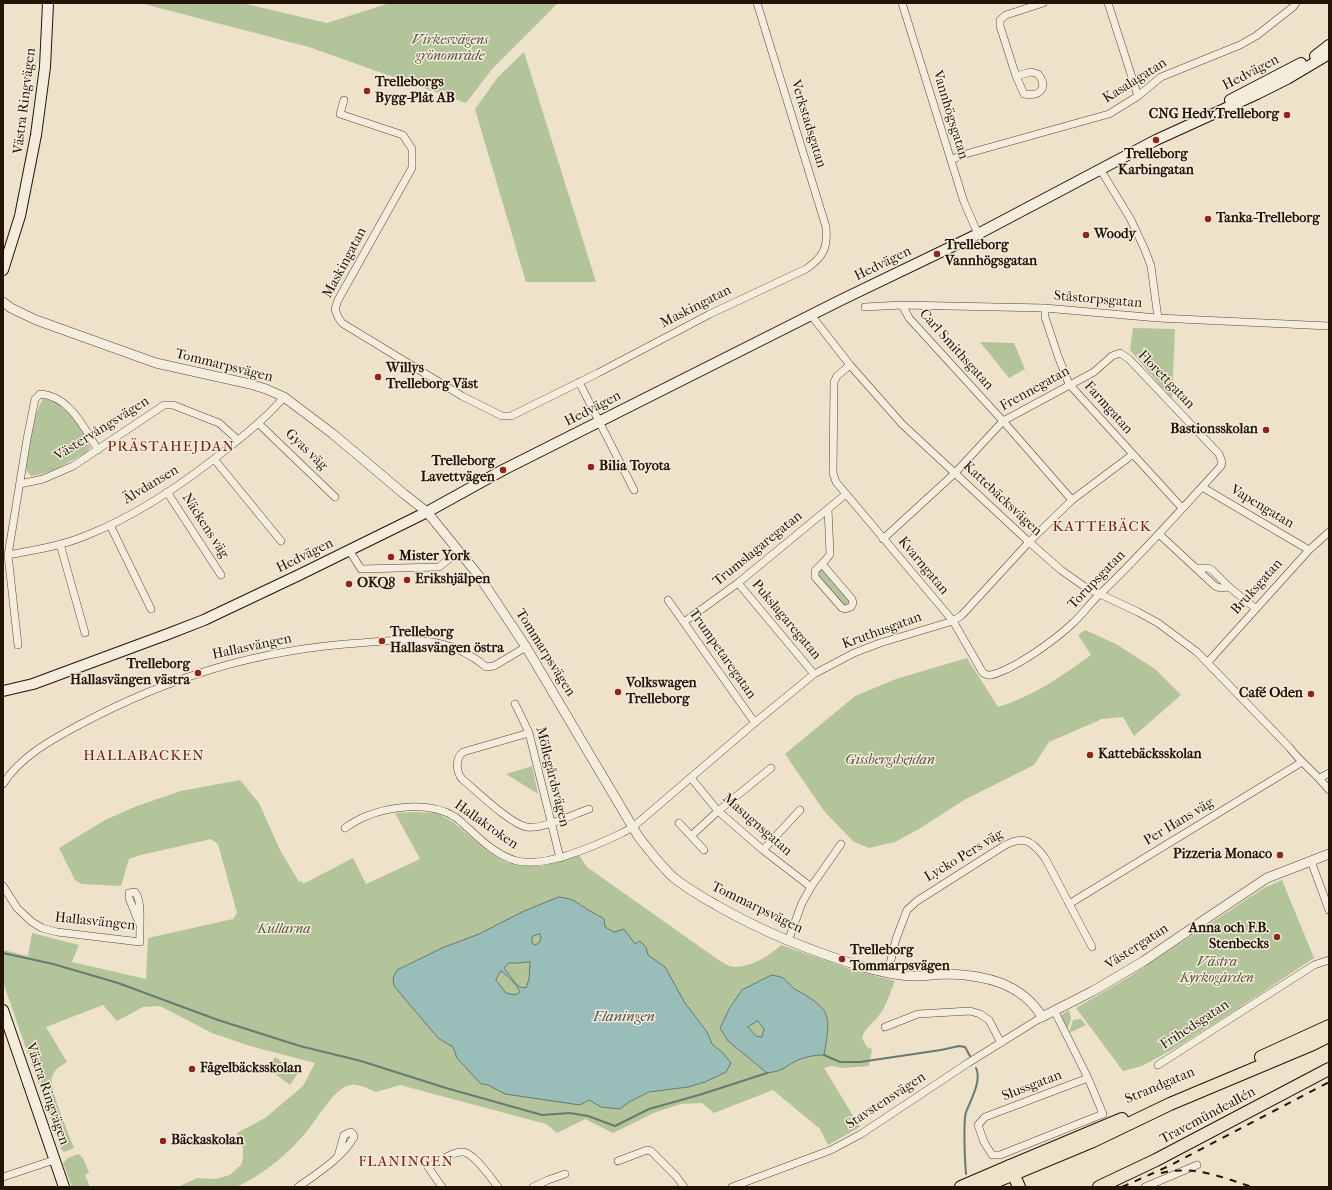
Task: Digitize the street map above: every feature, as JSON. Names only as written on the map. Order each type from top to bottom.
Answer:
[{"type":"main road","name":"Västra Ringvägen","points":[[3,270],[20,216],[36,134],[45,67],[48,3]]},
{"type":"main road","name":"Hedvägen","points":[[1185,126],[1195,118],[1316,56],[1329,45]]},
{"type":"main road","name":"Hedvägen","points":[[3,691],[33,684],[197,623],[257,595],[427,512],[503,470],[812,315],[978,234],[1185,126],[1198,122],[1287,79],[1329,54]]},
{"type":"main road","name":"Västra Ringvägen","points":[[3,1010],[64,1187]]},
{"type":"main road","name":"Strandgatan","points":[[1008,1175],[1329,1026]]},
{"type":"main road","name":"Strandgatan","points":[[1008,1175],[1093,1142],[1170,1104],[1329,1036]]},
{"type":"main road","name":"Travemündeallén","points":[[1099,1187],[1156,1160],[1329,1069]]},
{"type":"main road","points":[[986,1187],[1008,1175]]},
{"type":"main road","points":[[961,1187],[1008,1175]]},
{"type":"main road","points":[[1008,1175],[1019,1187]]},
{"type":"street","name":"Verkstadsgatan","points":[[757,3],[826,227],[827,240],[823,253]]},
{"type":"street","name":"Vannhögsgatan","points":[[902,3],[964,202],[978,234]]},
{"type":"street","points":[[1016,76],[1000,26],[1000,20],[1006,15],[1043,3]]},
{"type":"street","points":[[1108,3],[1138,96]]},
{"type":"street","name":"Kasalagatan","points":[[951,160],[962,155],[1109,114],[1138,96],[1162,78],[1240,45],[1256,36],[1296,3]]},
{"type":"street","name":"Maskingatan","points":[[344,100],[340,114],[403,135],[412,150],[412,168],[338,300],[335,309],[342,323],[462,396],[502,416],[511,416],[710,314],[806,269],[817,261],[823,253]]},
{"type":"street","points":[[1100,169],[1130,218],[1146,250],[1151,266],[1158,318]]},
{"type":"street","name":"Tommarpsvägen","points":[[3,302],[11,308],[36,320],[156,363],[250,384],[284,397],[333,434],[427,512],[479,576],[526,647],[633,827],[650,852],[674,878],[698,895],[734,915],[788,941],[868,968],[900,975],[914,976],[947,974],[980,977],[1004,984],[1022,994],[1036,1007],[1042,1017]]},
{"type":"street","name":"Ståstorpsgatan","points":[[865,307],[902,305],[1045,308],[1158,318],[1329,326]]},
{"type":"street","name":"Carl Smithsgatan","points":[[902,305],[909,318],[1003,421],[1072,500]]},
{"type":"street","name":"Farmgatan","points":[[1045,308],[1045,317],[1069,384],[1132,455],[1182,508]]},
{"type":"street","name":"Kattebäcksvägen","points":[[812,315],[850,365],[902,424],[1029,542],[1061,570],[1085,587],[1158,623],[1197,652],[1302,762],[1320,778],[1329,790]]},
{"type":"street","name":"Frennegatan","points":[[883,538],[955,473],[1003,421],[1069,384],[1094,372],[1112,356],[1120,353]]},
{"type":"street","name":"Florettgatan","points":[[1120,353],[1129,359],[1218,454],[1222,462]]},
{"type":"street","name":"Kvarngatan","points":[[850,365],[837,376],[834,382],[834,478],[953,621],[983,673],[987,675]]},
{"type":"street","points":[[579,382],[634,490]]},
{"type":"street","points":[[18,645],[8,555],[26,439],[35,399],[40,394],[47,395],[57,399],[69,407],[98,450]]},
{"type":"street","name":"Älvdansen","points":[[8,555],[60,544],[85,536],[110,525],[167,492],[214,459],[258,423],[284,397]]},
{"type":"street","name":"Västervångsvägen","points":[[20,484],[43,479],[73,466],[164,405],[173,405],[219,423],[238,440]]},
{"type":"street","name":"Gyas väg","points":[[258,423],[335,497]]},
{"type":"street","name":"Kruthusgatan","points":[[633,827],[814,674],[842,659],[873,646],[953,621],[962,615],[1029,542],[1072,500],[1132,455]]},
{"type":"street","points":[[214,459],[281,541]]},
{"type":"street","name":"Torupsgatan","points":[[987,675],[991,675],[1010,667],[1038,650],[1073,624],[1100,594],[1124,572],[1159,534],[1221,466],[1222,462]]},
{"type":"street","name":"Vapengatan","points":[[1202,487],[1309,550]]},
{"type":"street","name":"Näckens väg","points":[[167,492],[221,575]]},
{"type":"street","name":"Trumslagaregatan","points":[[684,622],[738,583],[846,494]]},
{"type":"street","points":[[822,564],[852,599],[853,603],[851,607],[845,609],[842,608],[815,577],[815,571],[830,554],[828,509]]},
{"type":"street","points":[[110,525],[151,609]]},
{"type":"street","name":"Bruksgatan","points":[[1208,662],[1255,608],[1309,550],[1329,532]]},
{"type":"street","points":[[1159,534],[1215,586],[1220,588],[1229,587],[1255,608]]},
{"type":"street","points":[[60,544],[85,633]]},
{"type":"street","points":[[349,550],[361,569],[439,567],[459,551]]},
{"type":"street","name":"Pukslagaregatan","points":[[738,583],[814,674]]},
{"type":"street","name":"Trumpetaregatan","points":[[668,600],[755,723]]},
{"type":"street","name":"Hallasvängen","points":[[3,784],[25,759],[92,718],[144,693],[216,667],[288,651],[338,644],[384,641],[438,643],[458,649],[474,657],[486,667],[494,666],[526,647]]},
{"type":"street","name":"Möllegårdsvägen","points":[[515,704],[529,733],[550,823],[560,858]]},
{"type":"street","points":[[529,733],[463,752],[459,756],[458,774],[514,822],[527,827],[538,827],[589,809]]},
{"type":"street","name":"Per Hans väg","points":[[1069,904],[1302,762]]},
{"type":"street","points":[[691,836],[771,768]]},
{"type":"street","points":[[1320,778],[1329,773]]},
{"type":"street","name":"Masugnsgatan","points":[[691,778],[718,812],[763,850],[811,887]]},
{"type":"street","name":"Hallakroken","points":[[345,828],[364,817],[394,809],[427,807],[441,810],[456,817],[485,844],[502,855],[517,861],[528,863],[560,858],[612,838],[633,827]]},
{"type":"street","points":[[763,850],[800,810]]},
{"type":"street","points":[[679,823],[704,850]]},
{"type":"street","name":"Lycko Pers väg","points":[[888,972],[896,939],[907,910],[916,901],[1004,846],[1017,840],[1027,840],[1037,847],[1045,858],[1092,947]]},
{"type":"street","points":[[788,941],[802,903],[811,887],[841,844]]},
{"type":"street","name":"Västergatan","points":[[1042,1017],[1093,991],[1144,961],[1267,878],[1329,854]]},
{"type":"street","points":[[1311,861],[1329,910]]},
{"type":"street","name":"Hallasvängen","points":[[3,886],[17,908],[32,922],[42,928],[56,932],[140,942],[139,923]]},
{"type":"street","name":"Frihedsgatan","points":[[1158,1065],[1314,965],[1329,960]]},
{"type":"street","points":[[1054,1010],[1088,1078]]},
{"type":"street","points":[[885,1027],[918,1014],[970,1011],[980,1014],[989,1020],[1002,1043]]},
{"type":"street","name":"Stavstensvägen","points":[[732,1187],[817,1156],[861,1134],[968,1063],[1042,1017]]},
{"type":"street","name":"Slussgatan","points":[[1088,1078],[1103,1114],[1000,1155],[992,1155],[984,1142],[978,1125],[985,1117],[1088,1078]]},
{"type":"street","points":[[618,1161],[647,1150],[676,1176],[684,1187]]},
{"type":"street","points":[[442,1187],[428,1167],[462,1152],[470,1154],[498,1187]]},
{"type":"street","points":[[298,1187],[338,1156]]},
{"type":"street","points":[[3,1177],[54,1160]]},
{"type":"street","points":[[1145,1187],[1197,1164]]},
{"type":"street","points":[[533,1187],[565,1174]]},
{"type":"green space","name":"Virkesvägens grönområde","points":[[140,3],[242,3],[327,23],[390,3],[558,3],[493,68],[466,103],[309,47]]},
{"type":"green space","points":[[524,52],[596,282],[526,282],[475,109],[498,77]]},
{"type":"green space","points":[[1133,328],[1175,329],[1172,399],[1130,350]]},
{"type":"green space","points":[[980,342],[1014,343],[1025,369],[1009,378]]},
{"type":"green space","points":[[43,399],[54,402],[68,412],[83,432],[90,448],[86,453],[59,467],[45,473],[31,476],[26,470],[30,443],[34,423]]},
{"type":"green space","points":[[820,569],[823,570],[850,601],[849,603],[844,605],[818,574]]},
{"type":"green space","name":"Gissbergshejdan","points":[[1085,630],[1116,644],[1155,669],[1181,695],[1134,736],[1123,717],[1102,719],[1049,742],[1034,765],[964,800],[919,829],[895,842],[869,848],[854,842],[824,811],[785,754],[855,696],[896,679],[967,658],[998,707],[1011,703],[1035,692],[1069,671],[1091,655],[1078,635]]},
{"type":"green space","points":[[532,766],[538,794],[506,774]]},
{"type":"green space","name":"Kullarna","points":[[240,780],[259,803],[280,850],[299,882],[302,881],[303,884],[353,858],[366,884],[420,859],[395,813],[437,813],[453,822],[485,849],[507,863],[541,866],[579,855],[587,867],[720,961],[731,966],[740,967],[753,963],[766,957],[781,945],[850,969],[895,981],[883,1010],[866,1029],[862,1038],[867,1047],[872,1049],[869,1066],[843,1068],[831,1066],[824,1068],[860,1127],[828,1145],[820,1129],[773,1090],[714,1113],[702,1103],[681,1104],[656,1112],[613,1133],[585,1119],[557,1133],[546,1124],[400,1085],[376,1092],[362,1086],[350,1085],[335,1095],[307,1131],[288,1152],[245,1183],[236,1187],[178,1187],[197,1178],[216,1179],[230,1175],[241,1165],[243,1157],[243,1148],[237,1133],[265,1118],[303,1086],[315,1063],[250,1046],[212,1033],[160,1006],[143,1007],[117,1021],[103,1005],[46,1027],[67,1062],[56,1070],[52,1077],[53,1091],[56,1101],[74,1148],[64,1152],[61,1149],[3,982],[3,950],[28,956],[32,933],[79,945],[72,962],[146,979],[148,938],[233,919],[237,913],[218,844],[211,839],[129,859],[121,886],[81,884],[75,880],[59,848],[105,820],[137,806],[181,791]]},
{"type":"green space","name":"Västra Kyrkogården","points":[[1282,880],[1314,958],[1177,1047],[1142,1066],[1123,1071],[1076,1008],[1129,977],[1264,888]]},
{"type":"green space","points":[[1069,1010],[1071,1019],[1067,1030],[1061,1015]]},
{"type":"green space","points":[[1081,1019],[1086,1025],[1069,1033],[1073,1020]]},
{"type":"green space","points":[[275,1057],[298,1073],[290,1085],[267,1068]]},
{"type":"green space","points":[[78,1154],[83,1158],[89,1173],[85,1175],[90,1187],[72,1187],[63,1163],[68,1158]]},
{"type":"water","name":"Flaningen","points":[[559,897],[567,898],[575,901],[604,919],[605,927],[614,932],[624,929],[635,944],[640,941],[646,947],[648,955],[665,967],[685,1003],[707,1032],[712,1044],[723,1053],[731,1063],[726,1072],[705,1082],[688,1087],[649,1092],[629,1102],[620,1109],[601,1107],[589,1100],[580,1105],[505,1094],[488,1085],[481,1084],[457,1058],[453,1047],[438,1038],[394,986],[393,978],[397,970],[442,948],[479,934],[522,912]],"holes":[[[540,934],[541,938],[539,943],[535,945],[532,943],[532,937]],[[530,962],[529,979],[526,988],[517,985],[504,968],[509,963]],[[501,971],[512,980],[520,992],[515,995],[506,993],[496,980]]]},
{"type":"water","points":[[772,975],[779,976],[793,988],[816,1002],[826,1014],[828,1022],[824,1055],[803,1058],[780,1070],[767,1073],[728,1041],[720,1028],[729,1009],[742,990]],"holes":[[[758,1021],[764,1029],[762,1037],[756,1036],[748,1027]]]},
{"type":"waterway","points":[[3,953],[53,964],[118,983],[218,1020],[300,1046],[361,1061],[446,1088],[542,1115],[570,1113],[588,1116],[615,1126],[649,1109],[767,1073]]},
{"type":"waterway","points":[[824,1055],[840,1062],[860,1062],[959,1046],[965,1047],[970,1056]]},
{"type":"waterway","points":[[966,1174],[964,1143],[965,1117],[977,1084],[978,1078],[976,1068]]},
{"type":"railway","points":[[1122,1187],[1169,1166],[1329,1082]]},
{"type":"railway","points":[[1161,1173],[1184,1170],[1196,1171],[1218,1176],[1252,1187]]},
{"type":"place","name":"Trelleborgs Bygg-Plåt AB","points":[[367,91]]},
{"type":"place","name":"CNG Hedv.Trelleborg","points":[[1287,115]]},
{"type":"place","name":"Trelleborg Karbingatan","points":[[1156,140]]},
{"type":"place","name":"Tanka-Trelleborg","points":[[1208,219]]},
{"type":"place","name":"Woody","points":[[1086,235]]},
{"type":"place","name":"Trelleborg Vannhögsgatan","points":[[937,254]]},
{"type":"place","name":"Willys Trelleborg Väst","points":[[378,377]]},
{"type":"place","name":"Bastionsskolan","points":[[1266,430]]},
{"type":"place","name":"Bilia Toyota","points":[[591,467]]},
{"type":"place","name":"Trelleborg Lavettvägen","points":[[503,470]]},
{"type":"place","name":"Mister York","points":[[391,557]]},
{"type":"place","name":"Erikshjälpen","points":[[407,580]]},
{"type":"place","name":"OKQ8","points":[[349,584]]},
{"type":"place","name":"Trelleborg Hallasvängen östra","points":[[382,641]]},
{"type":"place","name":"Trelleborg Hallasvängen västra","points":[[198,673]]},
{"type":"place","name":"Volkswagen Trelleborg","points":[[618,692]]},
{"type":"place","name":"Café Oden","points":[[1311,694]]},
{"type":"place","name":"Kattebäcksskolan","points":[[1090,755]]},
{"type":"place","name":"Pizzeria Monaco","points":[[1280,855]]},
{"type":"place","name":"Anna och F.B. Stenbecks","points":[[1277,937]]},
{"type":"place","name":"Trelleborg Tommarpsvägen","points":[[842,959]]},
{"type":"place","name":"Fågelbäcksskolan","points":[[192,1069]]},
{"type":"place","name":"Bäckaskolan","points":[[163,1141]]},
{"type":"district","name":"PRÄSTAHEJDAN","points":[[171,447]]},
{"type":"district","name":"KATTEBÄCK","points":[[1102,527]]},
{"type":"district","name":"HALLABACKEN","points":[[144,756]]},
{"type":"district","name":"FLANINGEN","points":[[406,1162]]}]
